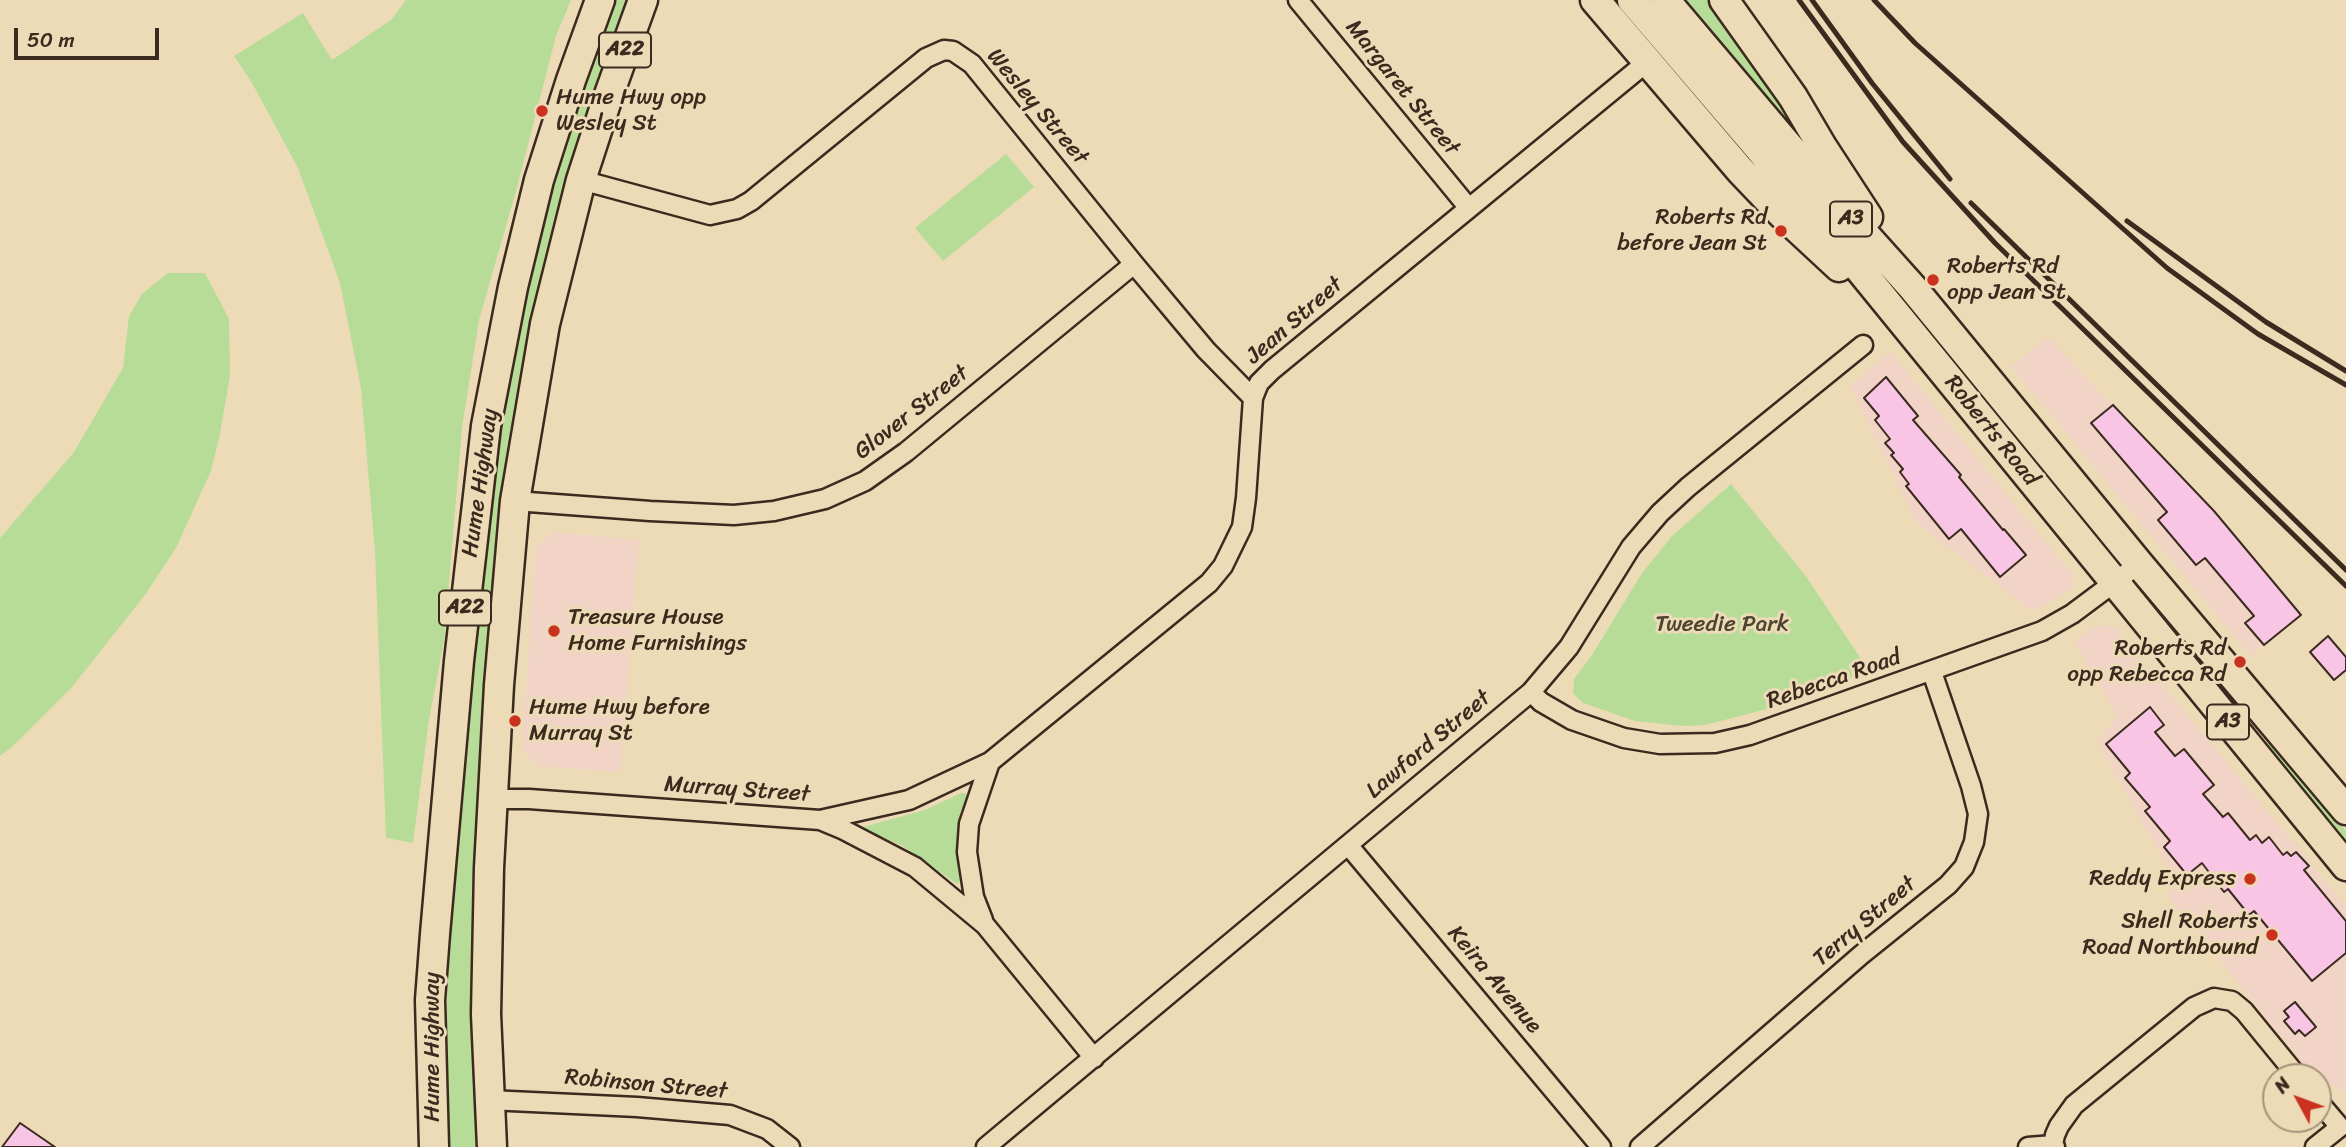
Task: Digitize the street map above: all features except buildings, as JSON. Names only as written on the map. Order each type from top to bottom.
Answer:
[{"type":"highway","name":"Hume Highway","points":[[434,1147],[430,1012],[433,960],[459,661],[486,426],[513,286],[539,180],[600,0]]},
{"type":"highway","name":"Hume Highway","points":[[492,1147],[486,945],[492,799],[516,501],[545,324],[581,180],[643,0]]},
{"type":"highway","points":[[1595,0],[1740,170],[1783,215],[1847,275],[1905,323]]},
{"type":"highway","name":"Roberts Road","points":[[1632,0],[1715,78],[1912,287],[2139,564],[2346,810]]},
{"type":"highway","name":"Roberts Road","points":[[1665,0],[1715,78],[1905,323],[2346,866]]},
{"type":"highway","points":[[1724,0],[1793,97],[1823,148],[1893,252],[1912,287]]},
{"type":"street","name":"Margaret Street","points":[[1297,0],[1468,208]]},
{"type":"street","name":"Wesley Street","points":[[581,180],[710,215],[737,209],[751,201],[926,58],[944,50],[953,51],[972,64],[1206,350],[1253,398]]},
{"type":"street","name":"Jean Street","points":[[820,820],[901,803],[990,762],[1209,583],[1223,566],[1242,527],[1247,498],[1253,398],[1259,383],[1647,62]]},
{"type":"street","name":"Glover Street","points":[[516,501],[734,515],[774,512],[825,499],[865,481],[895,460],[1134,264]]},
{"type":"street","name":"Lawford Street","points":[[986,1147],[1531,692],[1569,647],[1616,569],[1643,531],[1660,513],[1688,487],[1863,345]]},
{"type":"street","name":"Rebecca Road","points":[[1531,692],[1541,702],[1572,720],[1605,733],[1660,744],[1699,746],[1751,735],[2042,631],[2072,614],[2139,564]]},
{"type":"street","name":"Terry Street","points":[[1640,1147],[1861,956],[1948,886],[1964,867],[1974,842],[1978,814],[1971,786],[1931,672]]},
{"type":"street","points":[[985,925],[974,897],[967,852],[969,824],[990,762]]},
{"type":"street","name":"Murray Street","points":[[492,799],[529,799],[820,820],[883,848],[915,867],[985,925],[1094,1058]]},
{"type":"street","name":"Keira Avenue","points":[[1348,845],[1601,1147]]},
{"type":"street","points":[[2028,1147],[2054,1146],[2059,1126],[2074,1105],[2194,1007],[2214,998],[2232,1001],[2239,1006],[2286,1063]]},
{"type":"street","name":"Robinson Street","points":[[489,1100],[636,1107],[730,1115],[767,1129],[790,1147]]},
{"type":"street","points":[[2315,1147],[2340,1127],[2332,1118]]},
{"type":"shaded area","points":[[2048,337],[2214,511],[2301,615],[2251,656],[2011,366]]},
{"type":"shaded area","points":[[1890,352],[2073,576],[2073,586],[2059,597],[2032,611],[1917,523],[1850,386]]},
{"type":"shaded area","points":[[553,532],[639,540],[620,772],[536,766],[522,749],[536,547]]},
{"type":"shaded area","points":[[2095,627],[2114,627],[2346,906],[2346,1093],[2334,1084],[2332,1086],[2332,1063],[2303,1063],[2167,895],[2178,885],[2098,743],[2117,716],[2074,641]]},
{"type":"green space","points":[[406,0],[571,0],[556,36],[479,320],[462,428],[444,641],[429,720],[413,843],[386,838],[375,552],[361,388],[340,283],[298,168],[252,83],[234,56],[303,13],[332,60],[391,20]]},
{"type":"green space","points":[[615,0],[627,0],[588,107],[555,220],[540,276],[514,411],[499,523],[475,854],[473,1048],[477,1147],[447,1147],[444,1068],[450,934],[496,453],[529,278],[545,214],[579,98]]},
{"type":"green space","points":[[1684,0],[1713,0],[1733,26],[1806,142],[1800,142]]},
{"type":"green space","points":[[1006,154],[1034,187],[943,261],[915,228]]},
{"type":"green space","points":[[168,273],[205,273],[229,319],[230,375],[211,471],[176,548],[145,595],[72,687],[0,756],[0,538],[74,452],[123,368],[129,316],[142,294]]},
{"type":"green space","name":"Tweedie Park","points":[[1731,484],[1805,575],[1869,671],[1767,709],[1705,725],[1683,726],[1635,721],[1583,703],[1573,693],[1574,679],[1592,655],[1642,573],[1673,535]]},
{"type":"green space","points":[[2268,740],[2346,831],[2346,844],[2264,744]]},
{"type":"green space","points":[[961,793],[967,796],[958,827],[960,881],[957,884],[903,846],[863,829],[925,810]]},
{"type":"railway","points":[[1799,0],[1903,142],[1995,243],[2346,586]]},
{"type":"railway","points":[[1812,0],[1872,83],[1950,179]]},
{"type":"railway","points":[[1874,0],[1915,43],[2167,268],[2258,334],[2346,385]]},
{"type":"railway","points":[[1971,203],[2346,570]]},
{"type":"railway","points":[[2127,221],[2266,322],[2346,371]]},
{"type":"place","name":"Hume Hwy opp Wesley St","points":[[542,111]]},
{"type":"place","name":"Roberts Rd before Jean St","points":[[1781,231]]},
{"type":"place","name":"Roberts Rd opp Jean St","points":[[1933,280]]},
{"type":"place","name":"Treasure House Home Furnishings","points":[[554,631]]},
{"type":"place","name":"Roberts Rd opp Rebecca Rd","points":[[2240,662]]},
{"type":"place","name":"Hume Hwy before Murray St","points":[[515,721]]},
{"type":"place","name":"Reddy Express","points":[[2250,879]]},
{"type":"place","name":"Shell Roberts Road Northbound","points":[[2272,935]]}]
